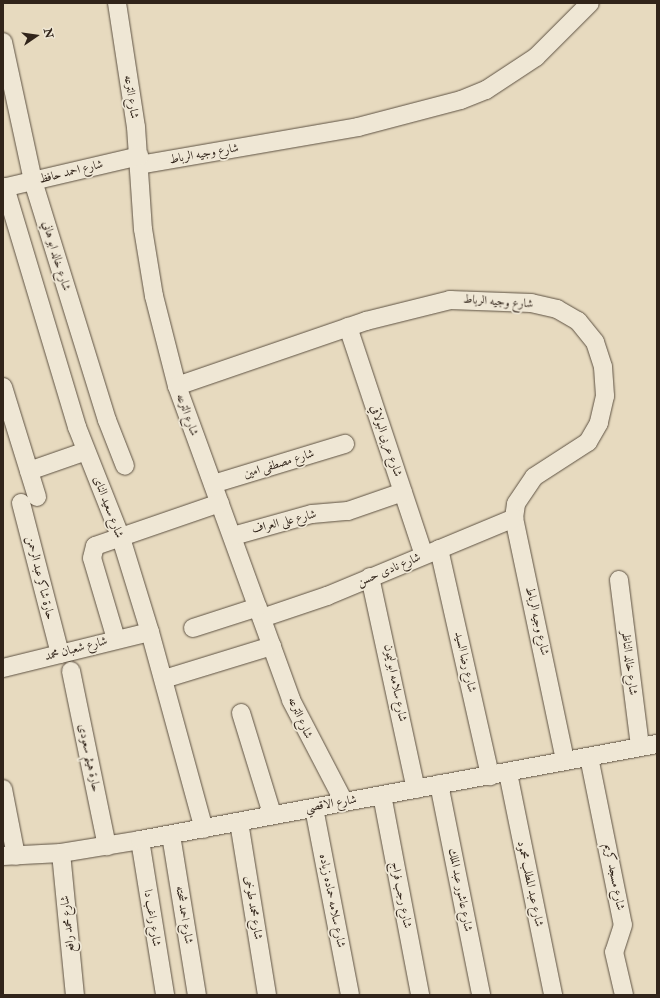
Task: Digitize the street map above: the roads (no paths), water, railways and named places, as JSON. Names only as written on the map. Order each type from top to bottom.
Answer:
[{"type":"street","name":"شارع الترعه","points":[[117,3],[139,160],[143,229],[154,296],[177,386],[272,646],[315,752],[344,802]]},
{"type":"street","name":"شارع وجيه الرباط","points":[[139,160],[358,127],[461,100],[486,90],[531,61],[590,3]]},
{"type":"street","name":"شارع خالد ابو هاني","points":[[3,42],[32,181],[107,420],[125,466]]},
{"type":"street","name":"شارع احمد حافظ","points":[[4,187],[139,160]]},
{"type":"street","name":"شارع سعيد الناى","points":[[4,187],[86,451],[121,538],[164,679],[204,829]]},
{"type":"street","name":"شارع وجيه الرباط","points":[[177,386],[348,327],[450,300],[531,303],[557,309],[578,320],[596,342],[603,367],[605,396],[599,423],[588,442],[534,477],[516,504],[514,518],[565,761]]},
{"type":"street","name":"شارع عربى البولاقي","points":[[348,327],[403,492],[432,552]]},
{"type":"street","name":"حارة شاكر عبد الرحمن","points":[[3,387],[29,470],[29,500],[60,654]]},
{"type":"street","name":"شارع مصطفى امين","points":[[214,484],[345,444]]},
{"type":"street","points":[[29,470],[86,451]]},
{"type":"street","name":"شارع على العراف","points":[[233,536],[312,514],[348,511],[403,492]]},
{"type":"street","points":[[116,639],[92,551],[95,546],[220,503]]},
{"type":"street","name":"شارع نادى حسن","points":[[193,628],[260,613],[370,577],[514,518]]},
{"type":"street","name":"شارع رضا السيد","points":[[432,552],[499,774]]},
{"type":"street","name":"شارع سلامه ابو ليمون","points":[[370,577],[416,789]]},
{"type":"street","name":"شارع خالد الناظر","points":[[619,580],[648,745]]},
{"type":"street","name":"شارع شعبان محمد","points":[[3,666],[150,632]]},
{"type":"street","points":[[164,679],[272,646]]},
{"type":"street","name":"حارة هيثم سعودى","points":[[71,671],[107,846]]},
{"type":"street","points":[[241,714],[272,814]]},
{"type":"street","name":"شارع الاقصي","points":[[9,856],[61,853],[171,835],[272,814],[314,808],[648,745]]},
{"type":"street","name":"شارع مسجد كريم","points":[[589,757],[624,926],[614,952],[624,995]]},
{"type":"street","name":"شارع عبد المطلب محمود","points":[[499,774],[553,995]]},
{"type":"street","name":"شارع عاشور عبد الملك","points":[[439,784],[480,995]]},
{"type":"street","points":[[3,790],[9,856]]},
{"type":"street","name":"شارع رجب فراج","points":[[382,794],[420,995]]},
{"type":"street","name":"شارع سلامه حماده زياده","points":[[314,808],[350,995]]},
{"type":"street","name":"شارع محمد طوخى","points":[[238,822],[267,995]]},
{"type":"street","name":"شارع احمد شحته","points":[[171,835],[197,995]]},
{"type":"street","name":"شارع راغب دا","points":[[140,840],[165,995]]},
{"type":"street","name":"شارع محمد رافع","points":[[61,853],[76,995]]}]
